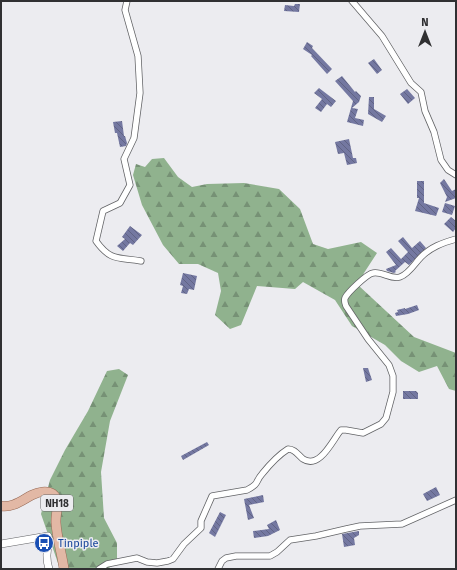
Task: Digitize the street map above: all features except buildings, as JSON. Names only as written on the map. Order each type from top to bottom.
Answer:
[{"type":"main road","name":"NH18","points":[[1,506],[14,505],[39,492],[53,494],[56,498],[57,504],[56,522],[64,569]]},
{"type":"street","points":[[127,1],[125,10],[138,56],[140,93],[134,138],[124,159],[130,185],[120,203],[103,211],[96,241],[102,250],[113,258],[141,261]]},
{"type":"street","points":[[352,1],[384,38],[411,83],[421,92],[425,111],[434,132],[441,160],[448,170],[456,175]]},
{"type":"street","points":[[99,569],[107,564],[137,558],[147,562],[157,563],[173,558],[184,544],[201,528],[201,521],[212,496],[252,488],[272,462],[288,449],[293,450],[304,460],[319,458],[325,453],[341,430],[363,434],[381,424],[387,416],[393,392],[392,372],[383,356],[368,339],[344,303],[345,298],[370,274],[378,272],[392,276],[400,276],[409,270],[420,257],[430,250],[441,243],[456,239]]},
{"type":"street","points":[[218,569],[222,561],[226,558],[236,556],[270,556],[277,552],[290,540],[360,526],[402,524],[456,500]]},
{"type":"street","points":[[1,544],[48,536],[50,541],[47,553],[49,569]]},
{"type":"green space","points":[[164,158],[178,177],[192,187],[207,184],[244,183],[279,189],[300,209],[313,244],[328,249],[361,242],[377,253],[358,285],[414,337],[456,353],[456,391],[449,389],[437,366],[419,372],[401,361],[385,345],[352,326],[335,300],[303,282],[295,289],[257,286],[241,325],[230,329],[215,315],[221,291],[218,273],[198,264],[179,264],[163,245],[142,205],[133,175],[136,164],[145,167],[152,159]]},
{"type":"green space","points":[[119,369],[128,375],[110,421],[101,472],[104,518],[117,543],[117,563],[107,569],[60,569],[41,514],[50,480],[65,450],[88,411],[107,371]]},
{"type":"place","name":"Tinpiple","points":[[44,543]]}]
